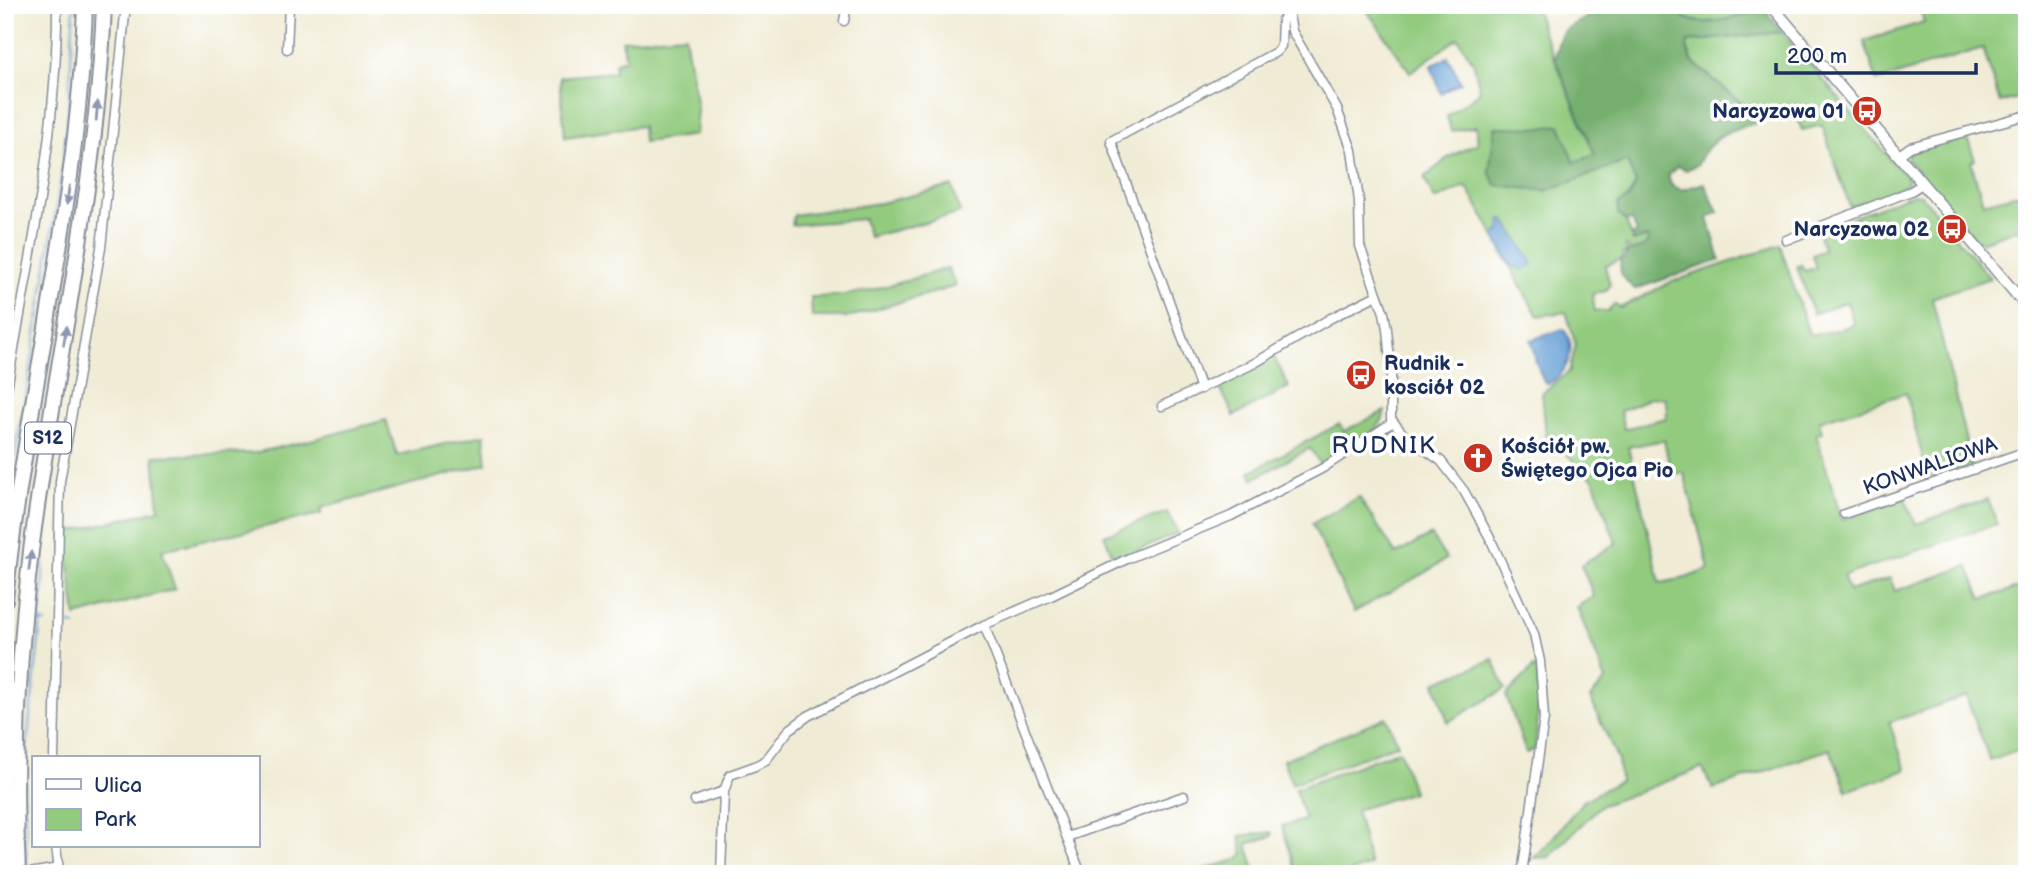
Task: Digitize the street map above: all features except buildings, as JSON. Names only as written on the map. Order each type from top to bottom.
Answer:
[{"type":"highway","name":"S12","points":[[5,600],[15,520],[71,177],[85,5]]},
{"type":"highway","name":"S12","points":[[24,873],[18,712],[27,586],[91,173],[104,5]]},
{"type":"street","points":[[5,402],[51,123],[57,68],[57,5]]},
{"type":"street","points":[[54,756],[60,481],[101,248],[127,5]]},
{"type":"street","points":[[287,49],[289,5]]},
{"type":"street","points":[[844,21],[847,5]]},
{"type":"street","points":[[1771,5],[2027,307]]},
{"type":"street","points":[[1288,9],[1297,42],[1334,104],[1347,134],[1359,194],[1360,246],[1386,320],[1391,372],[1390,413],[1393,422],[1403,434],[1441,461],[1464,491],[1490,538],[1534,634],[1540,661],[1544,718],[1523,871]]},
{"type":"street","points":[[1201,390],[1111,141],[1276,52],[1281,46],[1282,20],[1288,9]]},
{"type":"street","points":[[1898,156],[1910,148],[2027,115]]},
{"type":"street","points":[[1786,240],[1911,191],[1922,184]]},
{"type":"street","points":[[1162,406],[1261,360],[1331,318],[1377,295]]},
{"type":"street","points":[[720,874],[724,791],[730,775],[766,760],[800,720],[984,625],[1129,558],[1231,516],[1324,468],[1393,422]]},
{"type":"street","name":"KONWALIOWA","points":[[1844,514],[2027,451]]},
{"type":"street","points":[[984,625],[1082,874]]},
{"type":"street","points":[[695,801],[724,791]]},
{"type":"street","points":[[1067,837],[1184,796]]},
{"type":"street","points":[[24,873],[59,871],[56,848]]},
{"type":"green space","points":[[1535,5],[1542,29],[1595,155],[1574,163],[1559,125],[1542,128],[1496,127],[1592,173],[1627,160],[1636,184],[1618,213],[1626,221],[1633,240],[1647,237],[1649,241],[1644,247],[1630,252],[1628,246],[1625,246],[1627,254],[1623,253],[1621,259],[1605,266],[1610,285],[1606,291],[1592,294],[1595,311],[1608,311],[1614,304],[1620,308],[1669,283],[1780,245],[1809,334],[1851,326],[1854,324],[1847,302],[1813,314],[1797,266],[1801,265],[1805,271],[1816,268],[1812,255],[1824,250],[1818,231],[1912,194],[1921,195],[1990,278],[1932,298],[1972,466],[1937,477],[1927,474],[1906,393],[1819,421],[1822,432],[1816,434],[1842,520],[1904,497],[1916,524],[1988,499],[1997,524],[1843,576],[1849,591],[1890,578],[1895,591],[1968,566],[1982,599],[2027,585],[2027,750],[2025,748],[1990,761],[1966,696],[1889,722],[1906,770],[1847,791],[1830,749],[1713,789],[1702,768],[1600,806],[1549,857],[1533,858],[1583,801],[1620,781],[1618,760],[1590,698],[1606,680],[1577,607],[1594,596],[1581,565],[1616,543],[1593,479],[1546,435],[1542,393],[1569,372],[1576,345],[1566,312],[1538,316],[1466,186],[1435,200],[1424,178],[1449,157],[1478,143],[1476,126],[1451,131],[1447,116],[1480,92],[1474,64],[1458,38],[1410,72],[1364,6]],"holes":[[[1650,398],[1665,398],[1666,418],[1624,429],[1620,411]],[[1664,440],[1671,474],[1684,473],[1709,569],[1686,578],[1660,583],[1628,447]]]},
{"type":"green space","points":[[1588,5],[1674,5],[1681,15],[1702,22],[1729,19],[1764,9],[1782,32],[1688,42],[1687,49],[1693,63],[1763,121],[1724,135],[1709,146],[1697,165],[1686,170],[1678,166],[1668,175],[1671,185],[1681,190],[1704,183],[1718,212],[1708,218],[1720,260],[1635,289],[1623,276],[1620,269],[1621,259],[1624,259],[1627,252],[1644,247],[1649,241],[1647,237],[1633,241],[1632,236],[1637,233],[1632,220],[1626,221],[1618,213],[1618,204],[1630,197],[1636,184],[1627,161],[1546,191],[1496,185],[1489,172],[1495,127],[1542,128],[1560,125],[1574,162],[1595,155],[1555,59],[1563,32],[1586,18]]},
{"type":"green space","points":[[1674,5],[1761,5],[1764,9],[1729,19],[1702,22],[1681,15]]},
{"type":"green space","points":[[1919,5],[2027,5],[2027,95],[2000,103],[1983,48],[1877,81],[1864,41],[1924,22]]},
{"type":"green space","points":[[1782,32],[1909,180],[1906,185],[1850,207],[1822,125],[1802,130],[1795,113],[1763,121],[1693,62],[1687,48],[1687,42]]},
{"type":"green space","points":[[685,35],[697,108],[695,135],[643,142],[642,126],[565,137],[560,77],[614,72],[616,62],[626,59],[622,40]]},
{"type":"green space","points":[[1966,135],[1975,160],[1971,162],[1983,203],[2027,192],[2027,226],[1981,242],[1977,241],[1907,159],[1909,151]]},
{"type":"green space","points":[[952,186],[960,213],[869,237],[864,219],[792,225],[794,215],[880,203]]},
{"type":"green space","points":[[948,268],[956,286],[849,317],[812,317],[811,297],[863,292]]},
{"type":"green space","points":[[1273,355],[1289,387],[1234,416],[1218,384]]},
{"type":"green space","points":[[1385,411],[1376,429],[1368,436],[1320,464],[1310,448],[1253,479],[1250,472],[1339,424],[1344,431]]},
{"type":"green space","points":[[386,420],[397,455],[484,435],[487,464],[321,508],[321,514],[162,550],[175,589],[76,616],[64,533],[159,510],[154,456],[254,453]]},
{"type":"green space","points":[[1359,497],[1396,554],[1431,535],[1446,559],[1354,612],[1312,524]]},
{"type":"green space","points":[[1167,512],[1178,533],[1115,561],[1104,535]]},
{"type":"green space","points":[[1493,659],[1505,689],[1448,722],[1435,683]]},
{"type":"green space","points":[[1534,667],[1537,668],[1538,689],[1536,739],[1535,749],[1526,753],[1506,695]]},
{"type":"green space","points":[[1386,717],[1398,744],[1292,784],[1283,760]]},
{"type":"green space","points":[[1400,752],[1413,792],[1356,810],[1370,865],[1346,874],[1297,874],[1282,826],[1305,820],[1295,789]]},
{"type":"green space","points":[[5,760],[13,760],[14,874],[5,874]]},
{"type":"green space","points":[[1271,832],[1272,836],[1247,844],[1256,874],[1187,874],[1236,860],[1243,855],[1240,836]]},
{"type":"water","points":[[1448,57],[1461,82],[1441,93],[1431,66]]},
{"type":"water","points":[[1504,219],[1532,262],[1532,265],[1523,270],[1511,265],[1494,236],[1502,227],[1500,222]]},
{"type":"water","points":[[1563,329],[1570,343],[1568,360],[1560,374],[1547,384],[1536,362],[1531,340]]},
{"type":"waterway","points":[[5,506],[27,390],[62,170],[74,5]]},
{"type":"waterway","points":[[27,869],[27,752],[40,625],[43,558]]},
{"type":"waterway","points":[[38,622],[46,623]]},
{"type":"waterway","points":[[69,624],[76,625]]},
{"type":"place","name":"Narcyzowa 01","points":[[1867,111]]},
{"type":"place","name":"Narcyzowa 02","points":[[1952,229]]},
{"type":"place","name":"Rudnik - kosciół 02","points":[[1361,375]]},
{"type":"place","name":"Kościół pw. Świętego Ojca Pio","points":[[1478,458]]},
{"type":"district","name":"RUDNIK","points":[[1384,445]]}]
